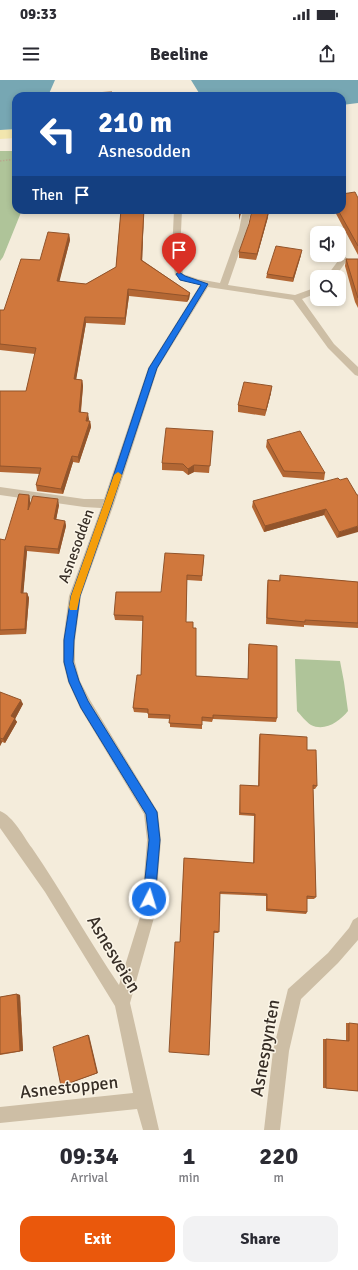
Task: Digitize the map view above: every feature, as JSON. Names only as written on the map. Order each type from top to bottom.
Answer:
[{"type":"street","points":[[178,214],[177,261],[179,274],[182,278],[205,284],[296,298],[310,293]]},
{"type":"street","points":[[223,287],[243,230],[246,214]]},
{"type":"street","points":[[335,270],[342,262]]},
{"type":"street","name":"Asnesodden","points":[[122,1003],[148,914],[154,840],[151,812],[85,704],[74,682],[68,662],[69,640],[75,596],[108,504],[153,368],[205,284]]},
{"type":"street","points":[[296,298],[331,346],[358,373]]},
{"type":"street","points":[[0,491],[84,503],[108,504]]},
{"type":"street","name":"Asnesveien","points":[[0,818],[10,829],[50,887],[105,978],[122,1003],[151,1130]]},
{"type":"street","name":"Asnespynten","points":[[272,1130],[281,1051],[294,995],[333,958],[354,933],[358,925]]},
{"type":"street","name":"Asnestoppen","points":[[0,1115],[143,1100]]},
{"type":"path","points":[[0,161],[12,160]]},
{"type":"green space","points":[[0,151],[12,151],[12,214],[20,214],[0,261]]},
{"type":"green space","points":[[295,659],[340,661],[348,711],[336,722],[327,726],[316,727],[309,724],[297,711]]},
{"type":"sand","points":[[12,129],[12,138],[0,139],[0,130]]},
{"type":"water","points":[[0,80],[55,80],[50,92],[12,92],[12,129],[0,130]]},
{"type":"water","points":[[191,80],[358,80],[358,103],[346,104],[346,92],[198,92]]},
{"type":"building","points":[[355,192],[358,198],[358,246],[340,214],[346,214],[346,193]]},
{"type":"building","points":[[121,214],[144,214],[141,260],[190,293],[188,296],[128,289],[125,318],[85,317],[74,379],[82,380],[79,412],[88,413],[86,421],[90,421],[78,457],[72,456],[61,489],[36,485],[41,468],[0,466],[0,391],[26,391],[36,348],[0,344],[0,310],[4,310],[21,259],[40,260],[48,232],[69,234],[57,281],[86,284],[116,267]]},
{"type":"building","points":[[251,214],[268,214],[257,254],[239,252]]},
{"type":"building","points":[[276,246],[302,250],[293,278],[267,274]]},
{"type":"building","points":[[346,259],[358,259],[358,298]]},
{"type":"building","points":[[244,382],[272,386],[266,410],[238,405]]},
{"type":"building","points":[[166,428],[213,431],[210,466],[194,465],[188,469],[183,464],[162,463]]},
{"type":"building","points":[[300,431],[325,473],[284,471],[267,440]]},
{"type":"building","points":[[338,478],[340,480],[347,478],[358,495],[358,526],[339,532],[326,509],[265,526],[253,501]]},
{"type":"building","points":[[19,494],[29,495],[28,510],[33,496],[58,499],[54,519],[65,521],[58,549],[25,546],[21,593],[27,593],[25,629],[0,630],[0,539],[5,540]]},
{"type":"building","points":[[165,553],[204,555],[202,576],[187,575],[186,622],[193,622],[193,628],[196,628],[196,676],[248,679],[249,644],[277,646],[277,718],[213,715],[213,718],[202,717],[202,725],[169,723],[170,715],[148,714],[148,709],[133,708],[137,675],[141,675],[143,616],[114,615],[116,592],[161,592]]},
{"type":"building","points":[[280,575],[358,582],[358,623],[305,620],[305,622],[267,618],[268,580],[280,581]]},
{"type":"building","points":[[0,692],[21,700],[11,716],[15,718],[3,739],[0,738]]},
{"type":"building","points":[[260,734],[307,737],[307,750],[316,750],[317,786],[313,785],[316,897],[307,896],[307,912],[267,909],[267,894],[220,892],[219,932],[214,931],[209,1055],[169,1052],[175,942],[180,942],[184,858],[254,863],[255,814],[240,813],[240,785],[259,786]]},
{"type":"building","points":[[17,994],[20,1051],[0,1054],[0,997]]},
{"type":"building","points":[[349,1023],[358,1024],[358,1091],[326,1088],[326,1039],[349,1041]]},
{"type":"building","points":[[88,1035],[97,1073],[61,1086],[53,1047]]},
{"type":"slow traffic","points":[[74,607],[75,596],[118,475]]},
{"type":"route","points":[[149,899],[154,840],[151,812],[85,704],[74,682],[68,662],[69,640],[75,596],[108,504],[153,368],[205,284],[182,278],[179,274]]}]
